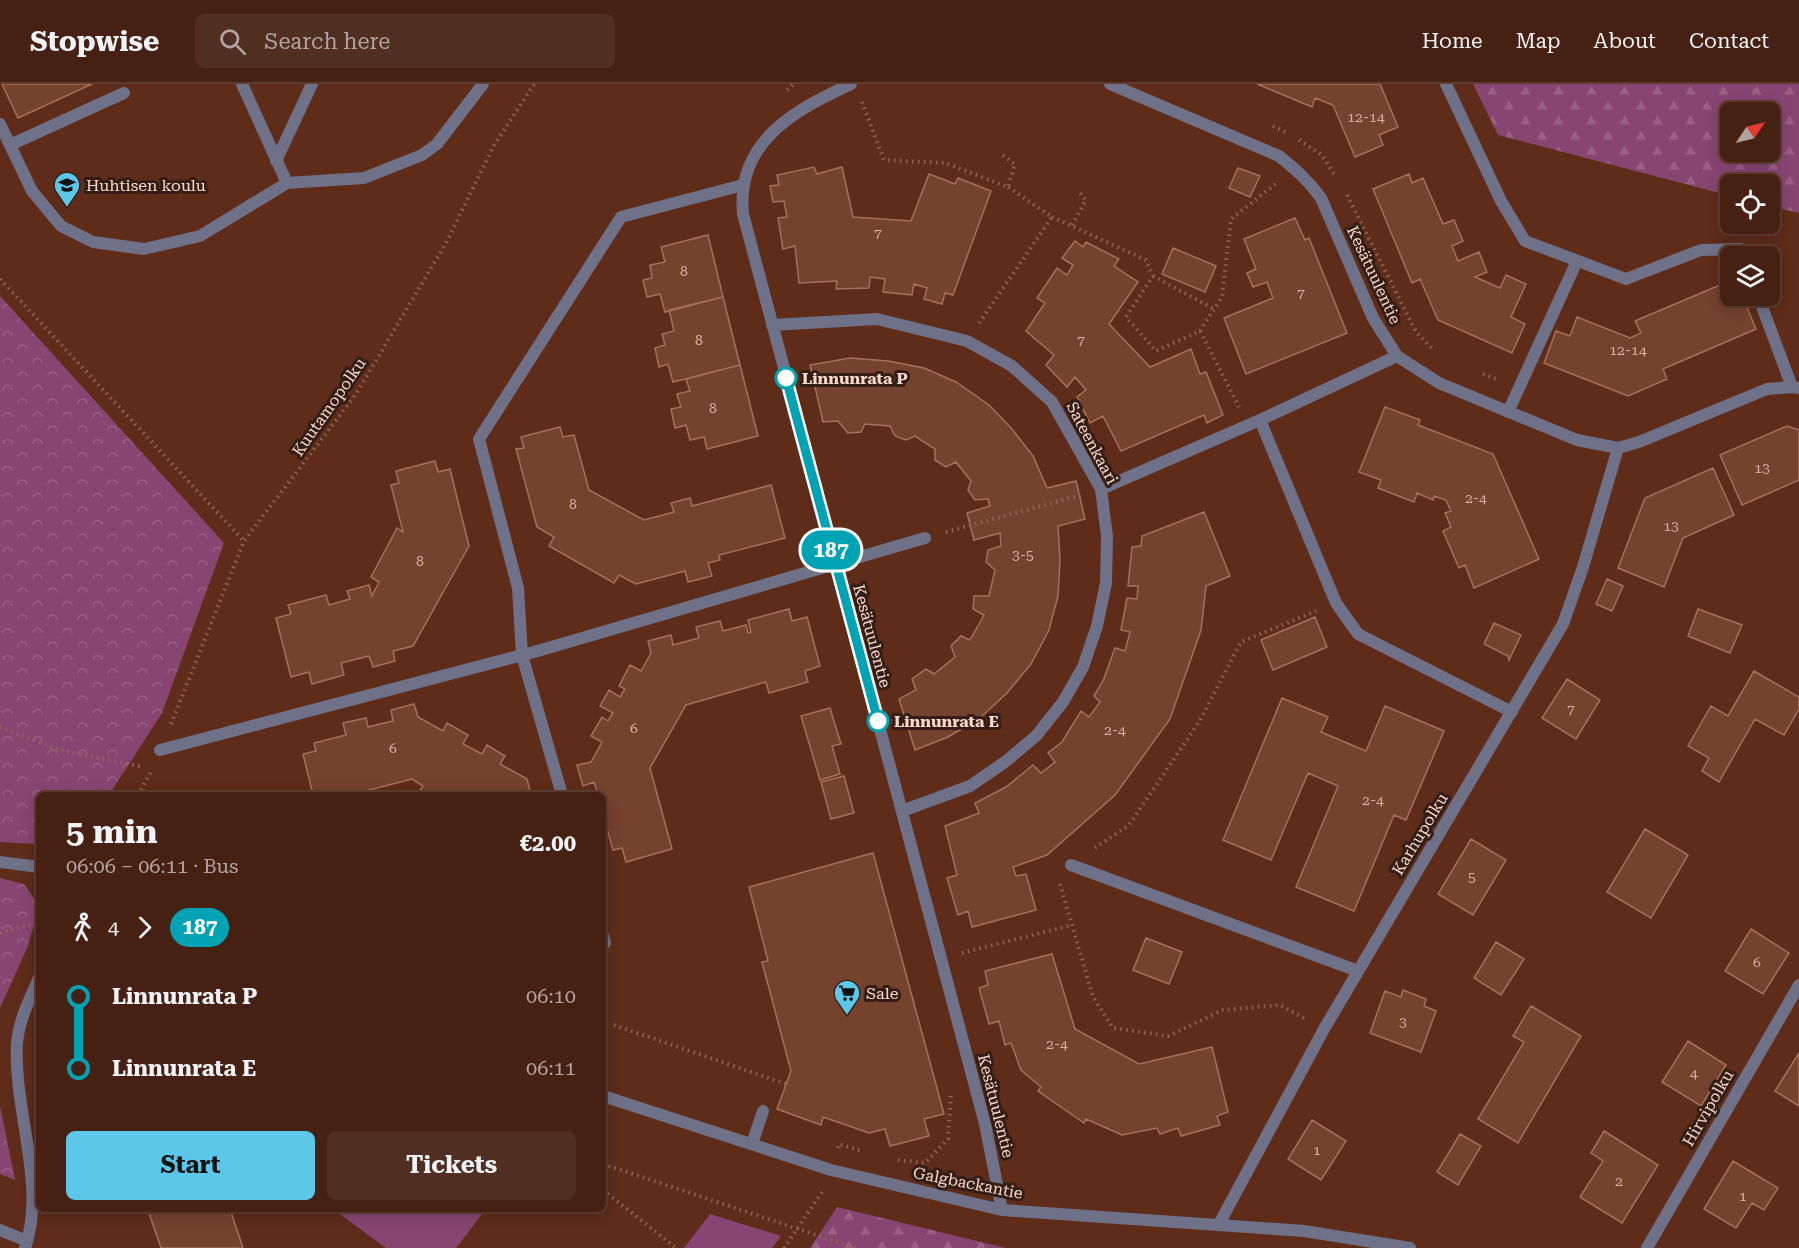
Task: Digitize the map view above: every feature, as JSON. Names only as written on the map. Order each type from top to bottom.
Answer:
[{"type":"street","points":[[242,84],[286,183]]},
{"type":"street","points":[[276,161],[312,84]]},
{"type":"street","points":[[0,124],[32,191],[61,226],[93,242],[144,249],[200,236],[286,183],[364,178],[422,155],[438,144],[483,84]]},
{"type":"street","name":"Kesätuulentie","points":[[851,84],[802,108],[767,137],[756,152],[743,185],[743,214],[986,1124],[1002,1210]]},
{"type":"street","name":"Kesätuulentie","points":[[1110,84],[1279,156],[1295,168],[1309,181],[1321,198],[1373,318],[1397,356],[1439,383],[1578,440],[1618,448],[1639,442],[1767,389],[1795,388]]},
{"type":"street","points":[[1446,84],[1501,201],[1525,241],[1626,279],[1701,250],[1720,250]]},
{"type":"street","points":[[10,144],[124,93]]},
{"type":"street","points":[[561,792],[522,655],[518,588],[479,439],[621,217],[743,185]]},
{"type":"street","points":[[1508,412],[1577,261]]},
{"type":"street","points":[[1762,306],[1795,388]]},
{"type":"street","name":"Sateenkaari","points":[[772,325],[877,319],[967,341],[1012,366],[1052,402],[1101,489],[1107,536],[1106,583],[1097,626],[1083,667],[1063,702],[1036,736],[1005,762],[970,786],[902,811]]},
{"type":"street","points":[[1101,489],[1397,356]]},
{"type":"street","points":[[1254,422],[1336,603],[1358,634],[1512,712]]},
{"type":"street","name":"Karhupolku","points":[[1219,1224],[1324,1029],[1563,624],[1583,567],[1618,448]]},
{"type":"street","points":[[160,750],[522,655],[925,538]]},
{"type":"street","points":[[0,862],[36,867]]},
{"type":"street","points":[[1071,865],[1358,971]]},
{"type":"street","points":[[0,1230],[26,1245],[33,1220],[30,1172],[19,1099],[17,1040],[21,1022],[36,985]]},
{"type":"street","name":"Hirvipolku","points":[[1647,1248],[1799,985]]},
{"type":"street","name":"Galgbackantie","points":[[606,1096],[831,1170],[1002,1210],[1304,1231],[1410,1248]]},
{"type":"street","points":[[752,1144],[763,1111]]},
{"type":"path","name":"Kuutamopolku","points":[[160,750],[244,541],[356,394],[446,243],[493,147],[534,84]]},
{"type":"path","points":[[785,91],[793,84]]},
{"type":"path","points":[[860,95],[884,160],[945,163],[1008,187],[1052,217],[1146,260],[1153,276],[1214,309]]},
{"type":"path","points":[[1271,125],[1282,129],[1322,154],[1339,182]]},
{"type":"path","points":[[1001,154],[1015,164],[1008,187]]},
{"type":"path","points":[[1153,276],[1126,317],[1155,351],[1200,331],[1222,297],[1231,219],[1295,168]]},
{"type":"path","points":[[1344,191],[1416,332],[1436,352]]},
{"type":"path","points":[[1072,225],[1086,200],[1079,192]]},
{"type":"path","points":[[967,341],[1052,217]]},
{"type":"path","points":[[0,279],[244,541]]},
{"type":"path","points":[[1200,331],[1254,422]]},
{"type":"path","points":[[1475,371],[1518,388]]},
{"type":"path","points":[[925,538],[1101,489]]},
{"type":"path","points":[[1324,1029],[1280,1005],[1223,1010],[1168,1036],[1113,1028],[1093,997],[1058,874],[1129,825],[1199,722],[1241,642],[1336,603]]},
{"type":"path","points":[[0,727],[59,750],[153,768]]},
{"type":"path","points":[[0,933],[29,925],[36,928]]},
{"type":"path","points":[[941,958],[1072,925]]},
{"type":"path","points":[[614,1025],[786,1084]]},
{"type":"path","points":[[891,1159],[925,1163],[948,1139],[951,1090]]},
{"type":"path","points":[[784,1248],[825,1189],[839,1144],[870,1154]]},
{"type":"path","points":[[606,1165],[855,1248]]},
{"type":"path","points":[[606,1192],[676,1248]]},
{"type":"green space","points":[[1473,84],[1799,84],[1799,213],[1780,208],[1780,174],[1720,174],[1720,193],[1498,135]]},
{"type":"green space","points":[[0,296],[224,543],[162,713],[111,792],[36,792],[36,844],[0,842]]},
{"type":"green space","points":[[0,878],[24,884],[36,902],[36,917],[28,946],[0,1008]]},
{"type":"green space","points":[[0,1106],[15,1180],[0,1174]]},
{"type":"green space","points":[[837,1207],[1006,1248],[810,1248]]},
{"type":"green space","points":[[337,1212],[484,1212],[456,1248],[386,1248]]},
{"type":"green space","points":[[710,1214],[781,1236],[772,1248],[684,1248]]},
{"type":"building","points":[[2,84],[92,84],[18,118]]},
{"type":"building","points":[[1257,84],[1380,84],[1398,127],[1379,135],[1383,145],[1355,157],[1333,105],[1315,98],[1312,107]]},
{"type":"building","points":[[814,167],[817,174],[842,167],[853,217],[911,221],[929,174],[955,184],[958,178],[991,191],[953,295],[945,293],[942,304],[924,299],[927,288],[914,284],[912,295],[883,292],[885,279],[870,277],[869,288],[836,289],[837,281],[799,283],[795,246],[783,249],[778,218],[787,217],[784,201],[773,202],[770,186],[779,185],[777,175]]},
{"type":"building","points":[[1238,168],[1260,176],[1250,197],[1229,188]]},
{"type":"building","points":[[1409,174],[1412,183],[1423,178],[1443,224],[1454,220],[1463,241],[1452,246],[1458,261],[1479,252],[1487,272],[1475,277],[1500,288],[1506,275],[1526,284],[1511,317],[1525,324],[1512,353],[1438,320],[1420,279],[1412,283],[1373,189]]},
{"type":"building","points":[[1295,218],[1305,240],[1309,238],[1347,333],[1246,374],[1224,318],[1273,298],[1267,282],[1253,287],[1247,273],[1256,269],[1244,239]]},
{"type":"building","points":[[708,235],[723,297],[665,312],[660,294],[647,297],[643,280],[652,278],[650,265],[665,262],[661,247]]},
{"type":"building","points":[[1075,241],[1083,247],[1086,242],[1119,259],[1114,266],[1138,282],[1109,324],[1150,367],[1191,349],[1200,374],[1206,372],[1223,415],[1207,423],[1204,415],[1121,451],[1103,416],[1090,423],[1077,397],[1086,390],[1075,377],[1067,387],[1046,365],[1054,355],[1026,331],[1045,303],[1037,298],[1057,268],[1067,275],[1073,265],[1062,258]]},
{"type":"building","points":[[1173,248],[1216,266],[1205,292],[1162,274]]},
{"type":"building","points":[[1720,285],[1720,306],[1746,306],[1756,329],[1663,369],[1667,379],[1628,396],[1544,363],[1556,331],[1570,336],[1577,317],[1630,338],[1641,333],[1635,321]]},
{"type":"building","points":[[723,297],[740,365],[673,382],[668,364],[659,367],[655,348],[665,345],[662,334],[674,331],[669,310]]},
{"type":"building","points":[[850,358],[888,361],[924,368],[956,382],[989,405],[1012,429],[1033,456],[1047,488],[1076,481],[1085,519],[1058,526],[1060,560],[1058,596],[1049,630],[1031,664],[1007,693],[979,719],[948,737],[915,750],[899,699],[916,690],[912,679],[926,669],[934,674],[955,657],[951,646],[961,636],[970,640],[984,615],[973,609],[974,596],[989,596],[995,570],[986,562],[988,550],[1001,546],[1000,533],[974,540],[967,513],[990,506],[988,499],[975,500],[968,490],[971,481],[956,462],[946,467],[935,460],[935,449],[915,436],[906,440],[895,436],[890,426],[865,424],[861,432],[848,433],[838,421],[823,422],[810,365]]},
{"type":"building","points":[[740,365],[758,436],[707,449],[704,437],[690,440],[686,425],[675,428],[671,409],[681,407],[677,394],[690,391],[686,379]]},
{"type":"building","points":[[1385,407],[1420,420],[1418,425],[1493,454],[1539,559],[1474,588],[1465,565],[1459,568],[1443,531],[1451,527],[1445,513],[1451,511],[1446,500],[1434,496],[1433,500],[1417,493],[1414,502],[1378,488],[1381,480],[1359,472]]},
{"type":"building","points":[[1787,426],[1799,430],[1799,480],[1742,505],[1720,455]]},
{"type":"building","points":[[560,427],[563,437],[574,435],[589,490],[644,520],[674,512],[671,503],[690,498],[692,506],[771,485],[785,538],[719,555],[720,560],[708,563],[712,576],[688,582],[685,571],[636,584],[619,575],[614,583],[549,546],[554,537],[537,527],[516,449],[524,448],[521,437]]},
{"type":"building","points":[[435,461],[438,472],[450,469],[469,546],[413,646],[393,651],[395,661],[373,667],[369,656],[341,663],[344,675],[312,684],[309,672],[291,677],[276,618],[291,614],[288,605],[326,595],[329,605],[350,599],[347,591],[369,585],[372,596],[379,582],[371,577],[397,528],[403,532],[391,485],[399,483],[396,471]]},
{"type":"building","points":[[1713,468],[1734,515],[1683,538],[1664,587],[1618,568],[1645,498]]},
{"type":"building","points":[[1204,512],[1230,576],[1206,586],[1201,630],[1170,719],[1115,795],[1047,855],[1013,867],[1016,876],[1026,874],[1036,910],[972,927],[968,911],[958,915],[947,878],[957,875],[945,826],[979,813],[975,803],[1006,787],[1033,765],[1041,773],[1055,762],[1048,753],[1062,742],[1081,711],[1089,717],[1100,702],[1094,696],[1103,681],[1115,648],[1125,651],[1130,632],[1121,630],[1127,598],[1137,599],[1138,586],[1128,586],[1132,547],[1141,546],[1142,536]]},
{"type":"building","points":[[1607,579],[1623,586],[1612,611],[1596,604]]},
{"type":"building","points":[[789,609],[792,621],[807,617],[820,666],[805,671],[808,682],[769,693],[766,682],[686,705],[650,768],[672,849],[626,862],[622,848],[613,850],[606,825],[606,792],[597,792],[594,782],[583,786],[577,765],[591,762],[602,742],[591,736],[602,717],[608,721],[613,713],[600,706],[609,690],[620,697],[625,689],[619,686],[630,665],[641,671],[651,653],[648,641],[671,635],[673,645],[699,638],[696,627],[720,621],[723,631],[746,625],[748,633],[751,632],[748,620]]},
{"type":"building","points":[[1698,609],[1742,625],[1730,653],[1688,636]]},
{"type":"building","points":[[1315,617],[1327,647],[1273,670],[1261,640]]},
{"type":"building","points":[[1494,623],[1521,635],[1509,660],[1508,656],[1484,644]]},
{"type":"building","points":[[1754,671],[1799,697],[1799,709],[1784,735],[1755,719],[1719,782],[1702,771],[1709,758],[1688,746],[1711,706],[1728,716]]},
{"type":"building","points":[[1567,679],[1600,700],[1576,739],[1542,718]]},
{"type":"building","points":[[1282,698],[1328,717],[1321,732],[1366,751],[1385,706],[1444,731],[1406,820],[1394,815],[1354,911],[1296,887],[1338,786],[1308,773],[1271,860],[1223,840]]},
{"type":"building","points":[[414,704],[418,717],[443,731],[447,723],[468,735],[463,744],[482,754],[487,745],[505,756],[500,764],[527,779],[530,792],[419,792],[423,786],[412,779],[362,792],[312,792],[303,754],[316,751],[314,743],[346,735],[343,723],[366,718],[368,727],[393,721],[391,710]]},
{"type":"building","points":[[830,708],[841,744],[832,746],[840,774],[820,780],[801,716]]},
{"type":"building","points":[[844,776],[854,813],[831,819],[821,782]]},
{"type":"building","points":[[1645,829],[1688,855],[1651,918],[1607,892]]},
{"type":"building","points":[[1471,839],[1506,860],[1473,915],[1438,894]]},
{"type":"building","name":"Sale","points":[[873,853],[944,1114],[924,1119],[929,1136],[890,1146],[885,1129],[869,1133],[823,1117],[821,1125],[777,1109],[791,1071],[762,962],[768,961],[749,887]]},
{"type":"building","points":[[1751,929],[1789,953],[1763,994],[1725,971]]},
{"type":"building","points":[[1146,938],[1182,952],[1169,984],[1133,970]]},
{"type":"building","points":[[1496,942],[1524,959],[1501,995],[1474,978]]},
{"type":"building","points":[[1052,954],[1075,1029],[1139,1064],[1212,1047],[1228,1112],[1217,1116],[1220,1125],[1181,1136],[1178,1128],[1160,1134],[1157,1128],[1122,1135],[1086,1119],[1084,1123],[1038,1091],[1041,1087],[1021,1070],[1011,1043],[1005,1045],[999,1021],[989,1024],[979,988],[988,985],[985,971]]},
{"type":"building","points":[[1403,990],[1426,999],[1424,1006],[1436,1011],[1421,1052],[1370,1033],[1385,991],[1401,997]]},
{"type":"building","points":[[1531,1006],[1581,1036],[1518,1143],[1478,1119],[1524,1042],[1513,1036]]},
{"type":"building","points":[[1688,1041],[1726,1065],[1701,1106],[1662,1082]]},
{"type":"building","points":[[1799,1053],[1799,1106],[1775,1091]]},
{"type":"building","points":[[1312,1120],[1346,1141],[1321,1180],[1288,1159]]},
{"type":"building","points":[[1604,1131],[1658,1165],[1622,1223],[1580,1197],[1603,1161],[1591,1153]]},
{"type":"building","points":[[1460,1134],[1481,1146],[1458,1185],[1437,1172]]},
{"type":"building","points":[[1733,1161],[1778,1188],[1764,1210],[1752,1203],[1736,1228],[1704,1209]]},
{"type":"building","points":[[149,1212],[231,1212],[243,1248],[161,1248]]},
{"type":"bus line","name":"187","points":[[786,378],[878,721]]},
{"type":"place","name":"Huhtisen koulu","points":[[67,208]]},
{"type":"place","name":"Linnunrata P","points":[[786,378]]},
{"type":"place","name":"Linnunrata E","points":[[878,721]]},
{"type":"place","name":"Sale","points":[[847,1016]]}]
